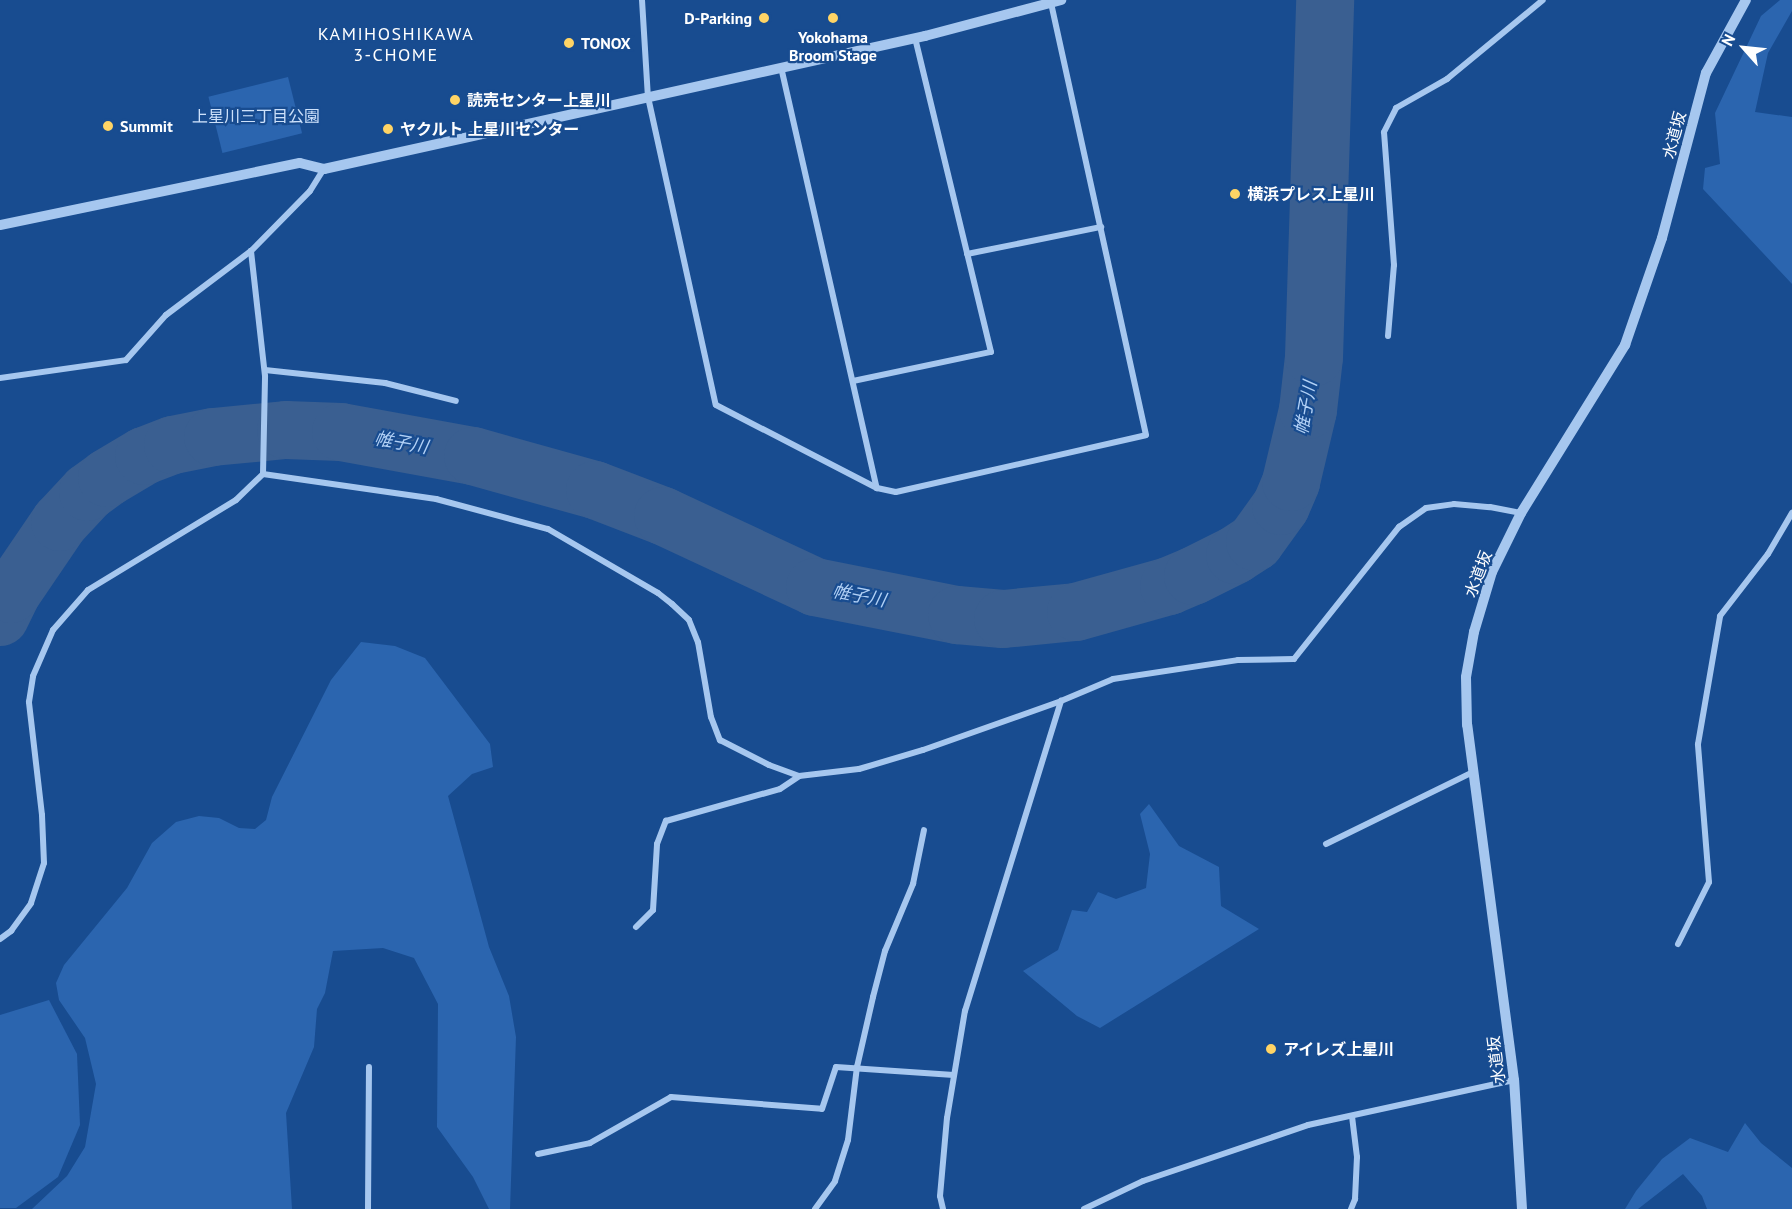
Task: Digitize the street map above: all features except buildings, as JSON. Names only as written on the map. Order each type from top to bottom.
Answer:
[{"type":"street","points":[[0,225],[300,163],[324,169],[648,97],[782,67],[915,38],[1056,1],[1146,435],[896,492],[877,488],[716,405],[648,97],[642,0]]},
{"type":"street","points":[[1388,336],[1394,265],[1384,132],[1396,108],[1447,79],[1544,0]]},
{"type":"street","name":"水道坂","points":[[1522,1209],[1514,1080],[1467,725],[1466,677],[1474,632],[1492,572],[1521,513],[1625,345],[1662,238],[1706,73],[1746,0]]},
{"type":"street","points":[[853,381],[991,352],[915,38]]},
{"type":"street","points":[[782,67],[877,488]]},
{"type":"street","points":[[0,378],[126,360],[166,315],[251,250],[310,191],[324,169]]},
{"type":"street","points":[[967,254],[1101,226]]},
{"type":"street","points":[[0,939],[11,931],[31,903],[44,863],[42,815],[29,702],[33,676],[53,630],[88,590],[236,500],[262,474],[265,373],[251,250]]},
{"type":"street","points":[[265,373],[385,383],[456,400]]},
{"type":"street","points":[[262,474],[436,499],[548,529],[658,593],[672,604],[688,620],[698,642],[711,717],[720,740],[769,765],[799,776],[859,769],[1061,701],[1124,677],[1238,660],[1294,659],[1399,527],[1426,508],[1454,504],[1490,507],[1521,513]]},
{"type":"street","points":[[1677,944],[1709,882],[1698,744],[1720,616],[1768,554],[1792,513]]},
{"type":"street","points":[[943,1209],[941,1185],[954,1075],[965,1011],[1061,701]]},
{"type":"street","points":[[1326,844],[1473,772]]},
{"type":"street","points":[[636,927],[653,910],[657,844],[666,821],[780,789],[799,776]]},
{"type":"street","points":[[815,1209],[835,1181],[848,1140],[857,1067],[885,951],[914,884],[924,830]]},
{"type":"street","points":[[368,1209],[369,1067]]},
{"type":"street","points":[[538,1154],[590,1143],[670,1096],[822,1109],[836,1067],[954,1075]]},
{"type":"street","points":[[1084,1209],[1143,1181],[1308,1125],[1514,1080]]},
{"type":"street","points":[[1351,1209],[1355,1199],[1357,1156],[1352,1116]]},
{"type":"green space","points":[[1780,0],[1792,0],[1792,11],[1768,53],[1755,112],[1792,117],[1792,284],[1703,189],[1705,168],[1720,164],[1715,113],[1761,16]]},
{"type":"green space","name":"上星川三丁目公園","points":[[288,77],[302,133],[222,153],[208,97]]},
{"type":"green space","points":[[361,642],[395,646],[425,658],[490,744],[493,767],[472,774],[448,796],[489,947],[509,996],[516,1037],[510,1209],[489,1209],[473,1177],[437,1127],[438,1004],[414,958],[383,948],[333,951],[325,993],[317,1009],[314,1047],[286,1113],[292,1209],[32,1209],[67,1176],[85,1147],[96,1084],[85,1038],[59,1000],[56,983],[64,965],[127,888],[152,843],[176,822],[199,816],[219,818],[239,828],[255,829],[266,820],[272,797],[331,680]]},
{"type":"green space","points":[[1149,804],[1179,846],[1219,867],[1221,906],[1259,929],[1100,1028],[1077,1016],[1023,971],[1058,950],[1072,910],[1087,912],[1098,892],[1116,899],[1146,888],[1150,854],[1140,814]]},
{"type":"green space","points":[[49,1000],[77,1054],[80,1125],[58,1177],[16,1208],[0,1208],[0,1015]]},
{"type":"green space","points":[[1745,1123],[1761,1143],[1792,1168],[1792,1209],[1707,1209],[1702,1196],[1683,1174],[1638,1209],[1625,1209],[1636,1191],[1662,1159],[1690,1138],[1728,1152]]},
{"type":"waterway","name":"帷子川","points":[[0,617],[11,594],[60,522],[88,492],[107,478],[144,456],[173,445],[213,437],[286,430],[341,432],[473,456],[595,490],[663,516],[815,587],[957,615],[1003,619],[1076,612],[1169,586],[1193,576],[1255,542],[1281,506],[1291,482],[1308,410],[1314,357],[1325,0]]},
{"type":"place","name":"D-Parking","points":[[764,18]]},
{"type":"place","name":"Yokohama Broom Stage","points":[[833,18]]},
{"type":"place","name":"TONOX","points":[[569,43]]},
{"type":"place","name":"読売センター上星川","points":[[455,100]]},
{"type":"place","name":"Summit","points":[[108,126]]},
{"type":"place","name":"ヤクルト 上星川センター","points":[[388,129]]},
{"type":"place","name":"横浜プレス上星川","points":[[1235,194]]},
{"type":"place","name":"アイレズ上星川","points":[[1271,1049]]},
{"type":"district","name":"KAMIHOSHIKAWA 3-CHOME","points":[[396,45]]}]
